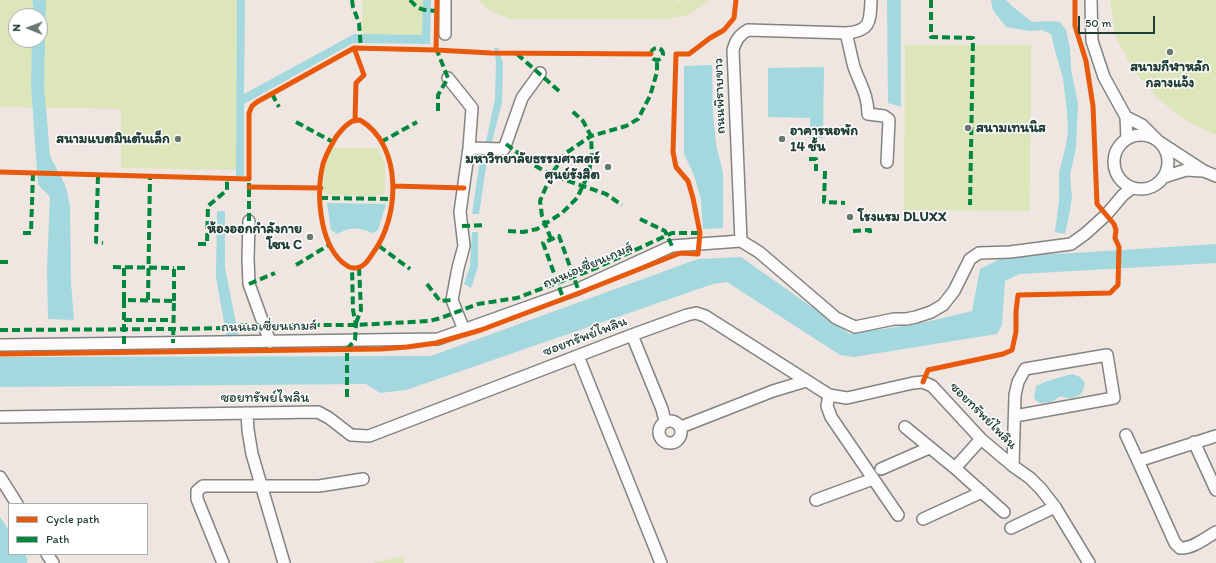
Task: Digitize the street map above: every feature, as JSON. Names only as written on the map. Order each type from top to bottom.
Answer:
[{"type":"street","points":[[445,0],[445,34]]},
{"type":"street","name":"ถนนพิราบขาว","points":[[741,241],[733,50],[737,40],[742,33],[748,30],[856,32],[866,26],[870,18],[871,0]]},
{"type":"street","points":[[1091,0],[1092,41],[1104,77],[1117,98],[1126,117],[1128,139]]},
{"type":"street","points":[[846,33],[854,64],[866,95],[868,114],[884,116],[889,120],[887,162]]},
{"type":"street","points":[[470,148],[504,149],[522,98],[540,73]]},
{"type":"street","points":[[448,78],[472,108],[470,148],[460,212],[464,246],[452,300],[464,330]]},
{"type":"street","points":[[1126,117],[1142,124],[1158,141],[1162,144],[1166,151],[1168,168],[1164,177],[1158,184],[1150,188],[1132,188],[1124,184],[1118,176],[1114,158],[1117,149],[1123,142],[1131,137],[1140,135],[1148,136],[1158,141],[1204,171],[1216,176]]},
{"type":"street","points":[[1164,177],[1186,170],[1204,171]]},
{"type":"street","points":[[1114,205],[1118,176]]},
{"type":"street","points":[[741,241],[759,252],[836,318],[855,327],[906,319],[931,312],[943,305],[954,291],[970,259],[979,253],[1010,252],[1071,244],[1085,234],[1106,215],[1123,195],[1132,188]]},
{"type":"street","points":[[249,221],[249,284],[270,342]]},
{"type":"street","name":"ถนนเอเซี่ยนเกมส์","points":[[0,345],[438,339],[578,289],[672,246],[741,241]]},
{"type":"street","name":"ซอยทรัพย์ไพลิน","points":[[0,417],[318,412],[329,418],[351,435],[369,436],[632,335],[696,313],[705,316],[829,395],[847,398],[913,383],[924,382],[932,386],[981,439],[1036,484],[1055,507],[1089,563]]},
{"type":"street","points":[[632,335],[662,409],[665,421]]},
{"type":"street","points":[[1013,466],[1015,395],[1018,382],[1025,369],[1107,355],[1114,398],[1015,416]]},
{"type":"street","points":[[578,356],[661,563]]},
{"type":"street","points":[[681,427],[773,391],[806,381]]},
{"type":"street","points":[[829,395],[827,406],[830,417],[898,515]]},
{"type":"street","points":[[247,412],[252,454],[284,563]]},
{"type":"street","points":[[665,421],[674,421],[681,427],[681,435],[676,442],[666,443],[659,437],[659,427],[665,421]]},
{"type":"street","points":[[905,427],[955,468],[1004,512]]},
{"type":"street","points":[[1126,435],[1175,543],[1180,548],[1185,549],[1216,532]]},
{"type":"street","points":[[1138,461],[1216,436]]},
{"type":"street","points":[[955,468],[981,439]]},
{"type":"street","points":[[1194,442],[1216,490]]},
{"type":"street","points":[[881,469],[929,448]]},
{"type":"street","points":[[0,477],[16,503]]},
{"type":"street","points":[[816,500],[873,478]]},
{"type":"street","points":[[223,563],[197,499],[197,491],[203,486],[319,486],[363,479]]},
{"type":"street","points":[[923,519],[982,492]]},
{"type":"street","points":[[1011,528],[1055,507]]},
{"type":"green space","points":[[0,0],[237,0],[236,170],[121,168],[121,109],[0,107]]},
{"type":"green space","points":[[362,0],[423,0],[422,35],[362,35]]},
{"type":"green space","points":[[478,0],[676,0],[677,2],[681,0],[709,0],[689,15],[667,19],[510,19],[489,10]]},
{"type":"green space","name":"สนามกีฬาหลัก กลางแจ้ง","points":[[1110,0],[1216,0],[1216,135],[1175,113],[1156,96],[1133,70],[1115,35]]},
{"type":"green space","name":"สนามเทนนิส","points":[[905,45],[1031,45],[1030,211],[904,210]]},
{"type":"green space","points":[[331,148],[377,148],[385,163],[385,193],[375,196],[331,195],[323,192],[326,162]]},
{"type":"green space","points":[[403,556],[404,563],[373,563]]},
{"type":"water","points":[[32,0],[46,0],[46,8],[33,8]]},
{"type":"water","points":[[237,0],[245,0],[244,94],[354,34],[422,35],[423,0],[431,0],[430,44],[353,43],[244,104],[244,176],[236,176]]},
{"type":"water","points":[[887,0],[901,0],[901,107],[888,103]]},
{"type":"water","points":[[991,0],[1006,0],[1032,22],[1060,22],[1066,30],[1070,48],[1071,69],[1078,104],[1076,148],[1070,175],[1072,197],[1065,234],[1055,232],[1059,201],[1059,173],[1068,131],[1067,111],[1063,78],[1051,34],[1042,30],[1029,31],[1006,27],[993,10]]},
{"type":"water","points":[[32,48],[45,48],[44,85],[50,156],[66,187],[70,206],[71,282],[74,320],[48,319],[47,270],[50,197],[38,184],[31,87]]},
{"type":"water","points":[[494,48],[498,48],[503,63],[502,102],[492,142],[486,142],[495,99],[496,62]]},
{"type":"water","points":[[712,65],[713,114],[716,144],[723,173],[723,228],[703,229],[701,200],[694,175],[684,154],[684,66]]},
{"type":"water","points":[[824,67],[823,138],[810,139],[810,118],[768,117],[768,68]]},
{"type":"water","points":[[480,160],[487,160],[479,214],[472,214]]},
{"type":"water","points":[[327,203],[386,204],[378,230],[373,233],[359,229],[351,229],[337,234],[331,230]]},
{"type":"water","points":[[217,211],[225,211],[225,268],[239,338],[227,339],[216,277]]},
{"type":"water","points":[[472,232],[478,232],[478,267],[471,288],[464,284],[470,266]]},
{"type":"water","points":[[1216,244],[1216,263],[1020,274],[1005,281],[1002,325],[997,334],[854,357],[840,355],[727,282],[713,284],[406,390],[380,393],[366,384],[0,387],[0,357],[431,356],[698,259],[741,257],[850,334],[922,323],[972,311],[980,269],[1006,256]]},
{"type":"water","points":[[1072,374],[1080,377],[1085,383],[1082,393],[1079,395],[1069,398],[1061,396],[1051,402],[1039,403],[1034,398],[1036,386],[1047,381]]},
{"type":"water","points":[[0,517],[8,529],[8,555],[26,555],[28,560],[27,563],[0,563]]},
{"type":"marked path","points":[[352,0],[359,23],[361,49]]},
{"type":"marked path","points":[[410,0],[422,9],[437,11]]},
{"type":"marked path","points":[[931,0],[931,37],[973,38],[970,205]]},
{"type":"marked path","points":[[436,48],[448,78],[438,95],[438,115]]},
{"type":"marked path","points":[[659,48],[662,49],[663,54],[662,59],[655,60],[652,59],[651,52],[652,49],[659,48]]},
{"type":"marked path","points":[[517,54],[559,91]]},
{"type":"marked path","points":[[551,239],[542,216],[540,201],[551,175],[566,153],[591,136],[626,126],[638,119],[650,96],[657,72],[657,60]]},
{"type":"marked path","points":[[272,94],[279,107]]},
{"type":"marked path","points":[[508,231],[523,232],[537,229],[562,213],[577,198],[588,175],[592,158],[591,136],[583,121],[571,110]]},
{"type":"marked path","points":[[296,122],[333,142]]},
{"type":"marked path","points":[[381,142],[417,122]]},
{"type":"marked path","points":[[506,144],[534,165],[551,175],[606,194],[622,205]]},
{"type":"marked path","points":[[809,159],[816,159],[816,171]]},
{"type":"marked path","points":[[825,171],[824,202],[845,203]]},
{"type":"marked path","points":[[23,233],[31,233],[33,173]]},
{"type":"marked path","points":[[98,176],[96,242],[103,243]]},
{"type":"marked path","points":[[148,300],[150,177]]},
{"type":"marked path","points":[[198,244],[207,244],[208,206],[227,190],[227,178]]},
{"type":"marked path","points":[[249,183],[249,221]]},
{"type":"marked path","points":[[320,198],[392,199]]},
{"type":"marked path","points":[[640,219],[665,231],[672,246]]},
{"type":"marked path","points":[[462,226],[486,225]]},
{"type":"marked path","points":[[853,231],[870,230],[870,237]]},
{"type":"marked path","points":[[0,330],[225,328],[239,325],[356,325],[429,321],[478,304],[517,298],[594,269],[672,233],[700,233]]},
{"type":"marked path","points":[[562,295],[543,243],[559,236],[578,289]]},
{"type":"marked path","points":[[296,265],[329,245]]},
{"type":"marked path","points":[[379,246],[410,269]]},
{"type":"marked path","points":[[0,262],[12,262]]},
{"type":"marked path","points":[[113,267],[174,268]]},
{"type":"marked path","points":[[124,267],[124,300]]},
{"type":"marked path","points":[[356,323],[361,310],[359,267]]},
{"type":"marked path","points":[[174,301],[174,268],[188,268]]},
{"type":"marked path","points":[[347,397],[347,349],[355,340],[356,325],[353,310],[352,268]]},
{"type":"marked path","points":[[249,284],[275,273]]},
{"type":"marked path","points":[[427,284],[440,301],[452,300]]},
{"type":"marked path","points":[[124,344],[124,300],[174,301],[173,343]]},
{"type":"marked path","points":[[124,320],[173,320]]},
{"type":"cycle path","points":[[436,50],[437,0]]},
{"type":"cycle path","points":[[0,354],[381,349],[436,343],[481,330],[675,255],[681,253],[698,254],[700,233],[693,198],[688,181],[676,167],[673,152],[676,54],[689,54],[710,38],[724,30],[734,18],[736,0]]},
{"type":"cycle path","points":[[923,382],[928,370],[1003,354],[1012,350],[1016,332],[1018,295],[1110,293],[1118,285],[1119,247],[1115,238],[1116,230],[1114,224],[1097,204],[1093,106],[1086,61],[1075,26],[1075,0]]},
{"type":"cycle path","points":[[354,48],[364,75],[356,83],[355,121]]},
{"type":"cycle path","points":[[0,172],[249,179],[249,113],[252,106],[354,48],[491,53],[651,54]]},
{"type":"cycle path","points":[[354,120],[360,120],[374,131],[384,146],[390,164],[393,182],[392,202],[388,221],[382,238],[373,253],[366,263],[358,268],[351,268],[342,262],[334,253],[328,242],[321,216],[320,189],[323,164],[336,137],[349,123],[354,120]]},
{"type":"cycle path","points":[[393,186],[464,188]]},
{"type":"cycle path","points":[[249,187],[321,188]]},
{"type":"place","name":"สนามกีฬาหลัก กลางแจ้ง","points":[[1170,52]]},
{"type":"place","name":"สนามเทนนิส","points":[[968,128]]},
{"type":"place","name":"สนามแบตมินตันเล็ก","points":[[178,139]]},
{"type":"place","name":"อาคารหอพัก 14 ชั้น","points":[[782,139]]},
{"type":"place","name":"มหาวิทยาลัยธรรมศาสตร์ ศูนย์รังสิต","points":[[608,167]]},
{"type":"place","name":"โรงแรม DLUXX","points":[[850,217]]},
{"type":"place","name":"ห้องออกกำลังกาย โซน C","points":[[310,237]]}]
